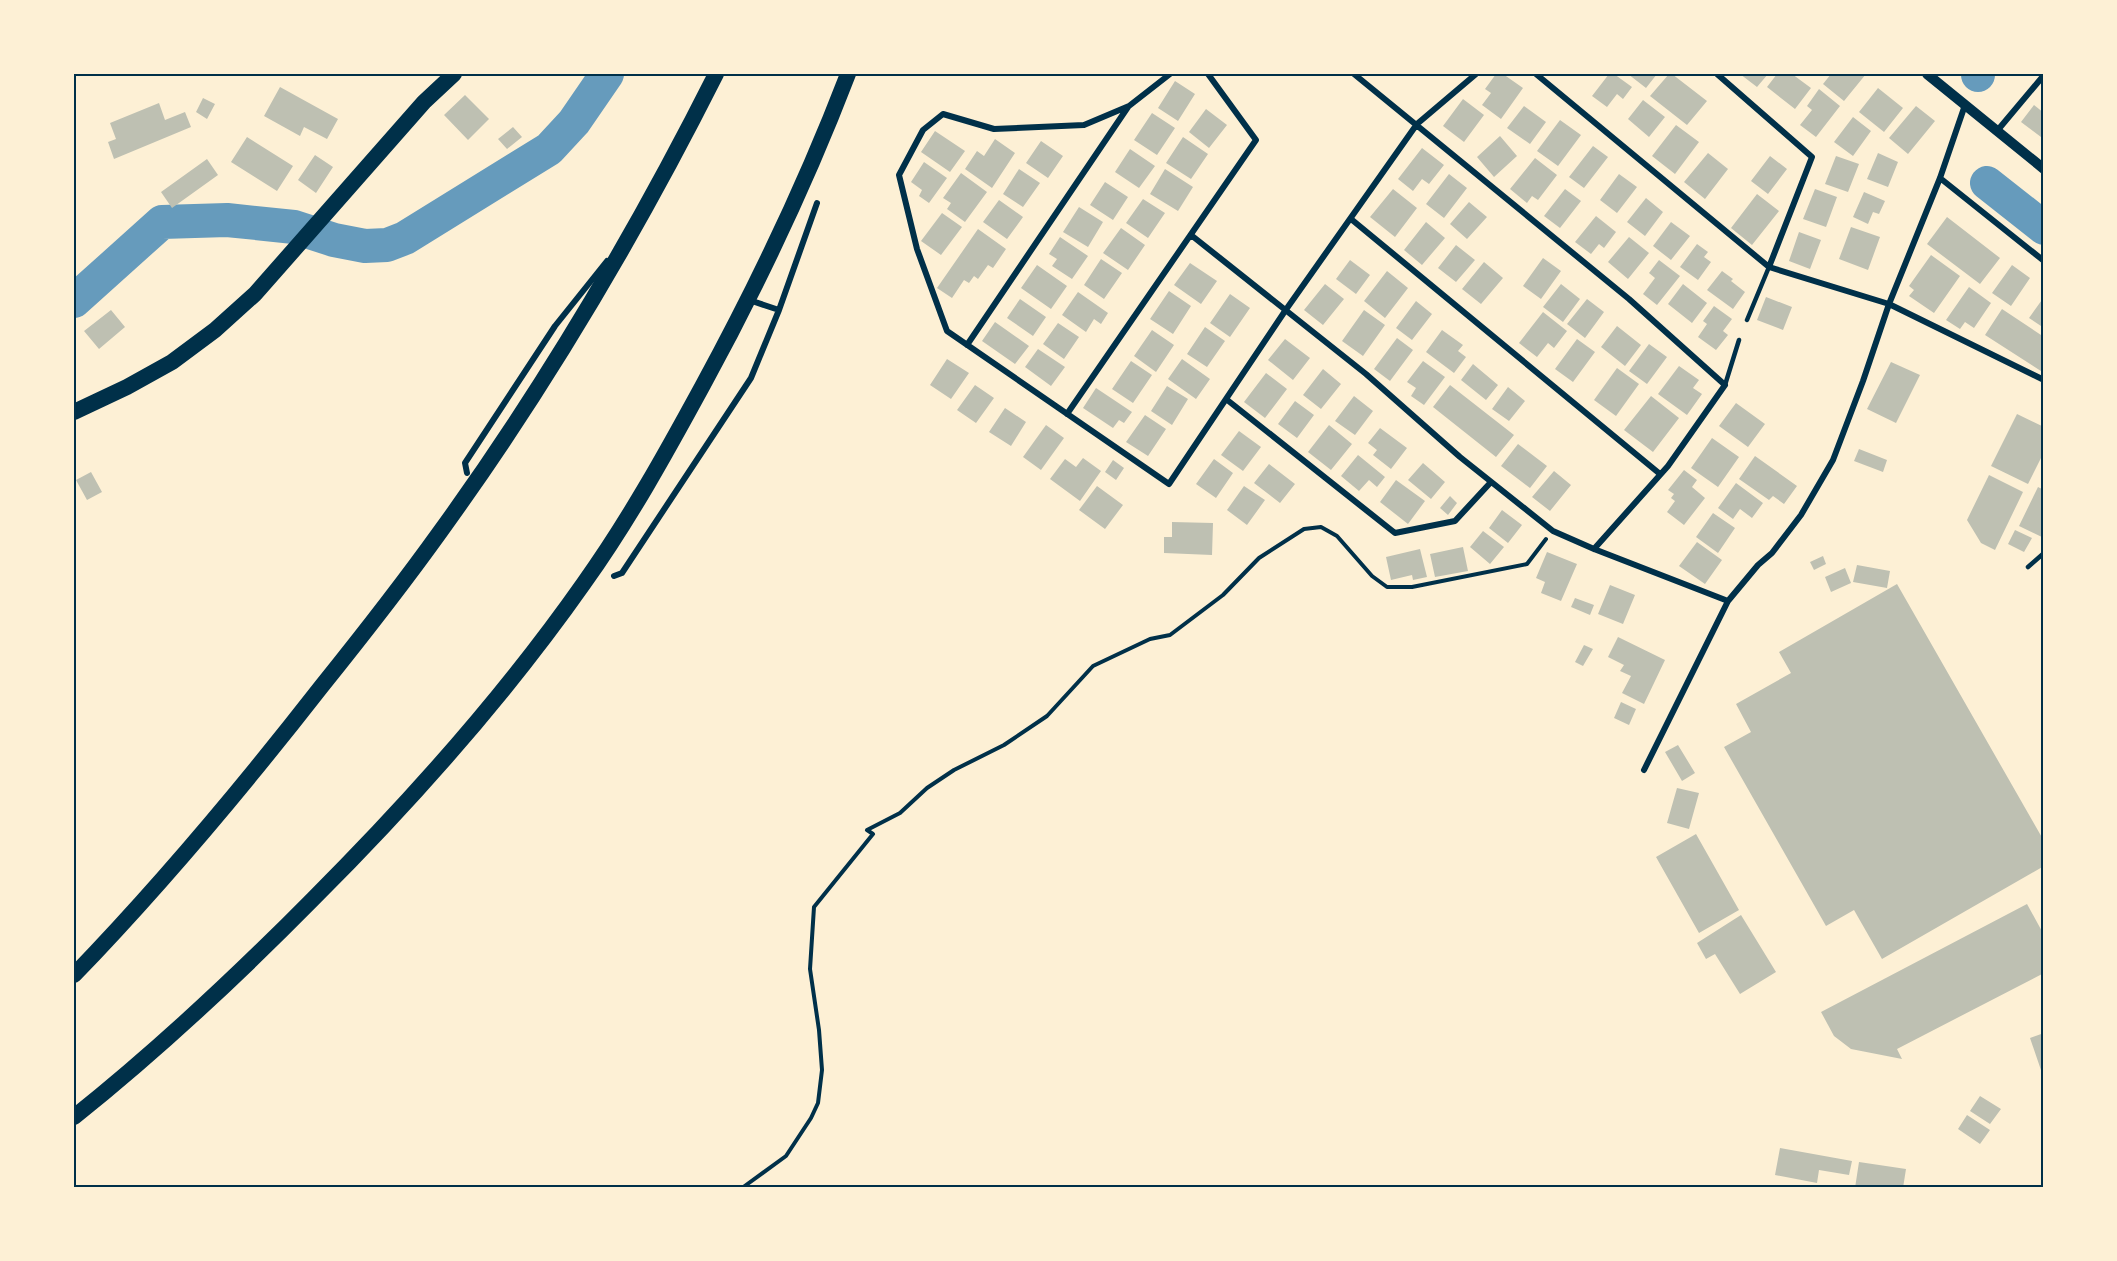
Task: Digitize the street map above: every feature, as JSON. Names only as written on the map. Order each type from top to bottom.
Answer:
[{"type":"highway","points":[[74,412],[127,387],[172,362],[215,330],[255,294],[424,102],[454,74]]},
{"type":"highway","points":[[74,975],[126,921],[213,820],[315,696],[419,560],[510,430],[577,326],[640,220],[716,74]]},
{"type":"highway","points":[[74,1118],[178,1028],[262,950],[353,859],[482,716],[537,649],[586,581],[679,430],[749,300],[791,213],[848,74]]},
{"type":"street","points":[[1170,74],[1129,106],[1084,125],[994,129],[943,114],[923,130],[899,175],[917,249],[947,331],[1169,484],[1285,311],[1417,124],[1476,74]]},
{"type":"street","points":[[1067,414],[1256,140],[1208,74]]},
{"type":"street","points":[[1354,74],[1629,299],[1725,385],[1660,474],[1594,549]]},
{"type":"street","points":[[1536,74],[1769,267],[1889,304],[2043,380]]},
{"type":"street","points":[[1717,74],[1812,157],[1769,267]]},
{"type":"street","points":[[1927,74],[2043,169]]},
{"type":"street","points":[[1997,130],[2043,75]]},
{"type":"street","points":[[1644,770],[1728,602],[1758,565],[1772,553],[1801,515],[1833,460],[1889,304],[1940,178],[1965,105]]},
{"type":"street","points":[[967,345],[1129,106]]},
{"type":"street","points":[[1940,178],[2043,261]]},
{"type":"street","points":[[614,576],[622,573],[751,378],[779,310],[816,203]]},
{"type":"street","points":[[1351,219],[1660,474]]},
{"type":"street","points":[[467,473],[465,463],[555,326],[640,220]]},
{"type":"street","points":[[1191,235],[1366,374],[1460,457],[1553,531],[1728,602]]},
{"type":"street","points":[[749,300],[779,310]]},
{"type":"street","points":[[1226,399],[1395,533],[1455,521],[1491,482]]},
{"type":"lane","points":[[1747,320],[1769,267]]},
{"type":"lane","points":[[1725,385],[1739,340]]},
{"type":"lane","points":[[2028,567],[2043,553]]},
{"type":"path","points":[[742,1188],[786,1156],[818,1103],[822,1070],[810,969],[814,907],[873,834],[867,830],[900,813],[927,788],[954,770],[1004,745],[1047,716],[1093,666],[1150,639],[1170,635],[1223,595],[1259,558],[1304,529],[1320,527],[1337,536],[1372,576],[1387,587],[1412,587],[1527,564],[1553,531]]},
{"type":"building","points":[[1496,74],[1503,74],[1523,88],[1501,119],[1482,105],[1491,93],[1485,89]]},
{"type":"building","points":[[1609,74],[1614,74],[1632,87],[1623,99],[1617,94],[1607,107],[1592,96]]},
{"type":"building","points":[[1628,74],[1657,74],[1646,88]]},
{"type":"building","points":[[1669,74],[1707,101],[1687,125],[1650,96]]},
{"type":"building","points":[[1740,74],[1768,74],[1757,87]]},
{"type":"building","points":[[1777,74],[1792,74],[1811,88],[1795,109],[1767,87]]},
{"type":"building","points":[[1831,74],[1866,74],[1844,101],[1823,84]]},
{"type":"building","points":[[1175,81],[1195,94],[1178,121],[1158,108]]},
{"type":"building","points":[[280,87],[338,119],[327,139],[304,127],[300,136],[264,116]]},
{"type":"building","points":[[1878,88],[1903,108],[1884,132],[1859,112]]},
{"type":"building","points":[[1819,89],[1840,106],[1816,137],[1800,125],[1812,110],[1807,106]]},
{"type":"building","points":[[465,95],[489,119],[468,140],[444,115]]},
{"type":"building","points":[[203,98],[215,104],[207,119],[196,112]]},
{"type":"building","points":[[1463,99],[1484,115],[1464,142],[1443,126]]},
{"type":"building","points":[[1643,100],[1665,117],[1649,137],[1628,119]]},
{"type":"building","points":[[159,103],[165,120],[185,112],[191,127],[114,159],[108,142],[116,139],[110,123]]},
{"type":"building","points":[[2034,105],[2044,113],[2044,134],[2041,137],[2021,122]]},
{"type":"building","points":[[1524,106],[1546,122],[1530,144],[1507,128]]},
{"type":"building","points":[[1916,106],[1935,121],[1908,154],[1889,138]]},
{"type":"building","points":[[1206,109],[1227,125],[1209,148],[1189,132]]},
{"type":"building","points":[[1152,113],[1175,128],[1157,155],[1134,140]]},
{"type":"building","points":[[1853,117],[1871,131],[1853,156],[1834,142]]},
{"type":"building","points":[[1560,120],[1581,135],[1558,166],[1537,151]]},
{"type":"building","points":[[1676,125],[1699,142],[1675,174],[1652,156]]},
{"type":"building","points":[[513,127],[522,137],[507,149],[498,139]]},
{"type":"building","points":[[935,131],[965,151],[950,172],[921,152]]},
{"type":"building","points":[[1500,136],[1517,156],[1494,177],[1477,157]]},
{"type":"building","points":[[247,137],[293,166],[277,191],[231,162]]},
{"type":"building","points":[[1183,137],[1208,154],[1191,179],[1166,163]]},
{"type":"building","points":[[995,139],[1015,153],[992,188],[965,169],[977,151],[984,156]]},
{"type":"building","points":[[1041,141],[1063,156],[1048,178],[1026,163]]},
{"type":"building","points":[[1593,146],[1608,157],[1584,188],[1569,177]]},
{"type":"building","points":[[1422,148],[1444,165],[1429,184],[1422,179],[1413,191],[1398,179]]},
{"type":"building","points":[[1130,149],[1155,166],[1139,188],[1115,172]]},
{"type":"building","points":[[1708,153],[1728,169],[1705,199],[1684,182]]},
{"type":"building","points":[[1878,153],[1898,162],[1888,187],[1867,179]]},
{"type":"building","points":[[315,155],[333,167],[316,193],[298,180]]},
{"type":"building","points":[[1770,156],[1787,169],[1768,194],[1751,181]]},
{"type":"building","points":[[1836,156],[1859,164],[1848,192],[1825,184]]},
{"type":"building","points":[[1535,158],[1557,175],[1538,200],[1532,196],[1527,203],[1510,189]]},
{"type":"building","points":[[207,159],[218,175],[172,208],[161,192]]},
{"type":"building","points":[[924,162],[947,178],[929,203],[919,196],[922,190],[911,182]]},
{"type":"building","points":[[1019,169],[1040,183],[1023,207],[1003,194]]},
{"type":"building","points":[[1165,169],[1193,187],[1178,211],[1150,194]]},
{"type":"building","points":[[961,173],[987,192],[965,222],[947,209],[951,203],[943,198]]},
{"type":"building","points":[[1449,174],[1467,188],[1444,218],[1426,204]]},
{"type":"building","points":[[1619,174],[1637,187],[1617,213],[1600,200]]},
{"type":"building","points":[[1105,182],[1128,197],[1113,220],[1090,205]]},
{"type":"building","points":[[1393,189],[1417,208],[1395,237],[1370,217]]},
{"type":"building","points":[[1565,189],[1581,201],[1560,228],[1544,216]]},
{"type":"building","points":[[1815,189],[1837,197],[1826,227],[1803,219]]},
{"type":"building","points":[[1864,192],[1885,201],[1879,214],[1873,212],[1868,224],[1853,217]]},
{"type":"building","points":[[1757,194],[1779,211],[1752,245],[1731,228]]},
{"type":"building","points":[[1646,198],[1663,212],[1645,236],[1627,222]]},
{"type":"building","points":[[1143,199],[1165,213],[1148,238],[1126,223]]},
{"type":"building","points":[[999,200],[1023,217],[1007,239],[983,222]]},
{"type":"building","points":[[1469,202],[1487,217],[1467,239],[1450,224]]},
{"type":"building","points":[[1079,207],[1103,222],[1088,247],[1063,232]]},
{"type":"building","points":[[942,213],[962,227],[941,255],[921,241]]},
{"type":"building","points":[[1596,216],[1616,232],[1604,248],[1599,244],[1591,254],[1575,242]]},
{"type":"building","points":[[1947,217],[2000,258],[1980,284],[1927,244]]},
{"type":"building","points":[[1426,222],[1445,238],[1422,265],[1404,250]]},
{"type":"building","points":[[1671,222],[1690,236],[1671,260],[1653,246]]},
{"type":"building","points":[[1851,227],[1880,237],[1868,270],[1839,259]]},
{"type":"building","points":[[1121,228],[1145,245],[1128,270],[1103,253]]},
{"type":"building","points":[[978,229],[1006,249],[993,268],[988,265],[978,279],[974,276],[969,283],[964,280],[952,298],[937,288]]},
{"type":"building","points":[[1799,232],[1821,240],[1810,269],[1789,261]]},
{"type":"building","points":[[1060,237],[1088,256],[1072,279],[1052,266],[1057,259],[1049,254]]},
{"type":"building","points":[[1629,237],[1649,253],[1628,279],[1608,262]]},
{"type":"building","points":[[1697,244],[1708,252],[1704,257],[1711,262],[1698,280],[1680,267]]},
{"type":"building","points":[[1456,245],[1475,260],[1456,282],[1438,268]]},
{"type":"building","points":[[1931,255],[1960,276],[1934,313],[1909,296],[1914,290],[1909,286]]},
{"type":"building","points":[[1543,258],[1561,271],[1541,299],[1523,286]]},
{"type":"building","points":[[1101,259],[1122,273],[1104,299],[1084,285]]},
{"type":"building","points":[[1350,260],[1370,275],[1356,294],[1336,279]]},
{"type":"building","points":[[1659,260],[1680,276],[1657,305],[1643,294],[1655,278],[1649,273]]},
{"type":"building","points":[[1484,262],[1503,278],[1481,304],[1462,289]]},
{"type":"building","points":[[1190,263],[1217,281],[1201,304],[1174,285]]},
{"type":"building","points":[[1037,265],[1067,286],[1051,309],[1021,288]]},
{"type":"building","points":[[2012,265],[2030,278],[2011,306],[1992,293]]},
{"type":"building","points":[[1387,271],[1408,288],[1385,318],[1364,301]]},
{"type":"building","points":[[1722,271],[1745,292],[1733,309],[1707,290]]},
{"type":"building","points":[[1325,284],[1344,299],[1323,325],[1304,310]]},
{"type":"building","points":[[1561,284],[1580,299],[1563,322],[1543,307]]},
{"type":"building","points":[[1683,284],[1707,303],[1692,323],[1668,304]]},
{"type":"building","points":[[1969,287],[1991,303],[1974,328],[1965,322],[1960,329],[1946,320]]},
{"type":"building","points":[[1169,291],[1191,306],[1173,334],[1150,319]]},
{"type":"building","points":[[1078,292],[1108,313],[1101,324],[1094,319],[1086,332],[1062,315]]},
{"type":"building","points":[[1230,294],[1250,308],[1230,337],[1210,323]]},
{"type":"building","points":[[1766,297],[1792,307],[1783,330],[1757,320]]},
{"type":"building","points":[[2044,297],[2044,328],[2029,318]]},
{"type":"building","points":[[1020,299],[1046,317],[1033,336],[1007,318]]},
{"type":"building","points":[[1587,299],[1604,312],[1585,338],[1567,324]]},
{"type":"building","points":[[1416,301],[1432,314],[1412,340],[1396,328]]},
{"type":"building","points":[[1714,306],[1732,319],[1723,331],[1728,335],[1716,350],[1698,337],[1707,324],[1703,321]]},
{"type":"building","points":[[2002,309],[2044,337],[2044,373],[1985,335]]},
{"type":"building","points":[[111,310],[125,327],[99,349],[84,331]]},
{"type":"building","points":[[1364,310],[1385,325],[1363,356],[1342,341]]},
{"type":"building","points":[[1543,312],[1567,331],[1554,348],[1548,343],[1537,357],[1519,343]]},
{"type":"building","points":[[995,322],[1029,346],[1015,364],[982,341]]},
{"type":"building","points":[[1058,323],[1079,337],[1064,359],[1043,344]]},
{"type":"building","points":[[1617,326],[1641,345],[1625,366],[1601,347]]},
{"type":"building","points":[[1205,327],[1225,341],[1207,367],[1187,354]]},
{"type":"building","points":[[1152,330],[1174,345],[1156,372],[1134,356]]},
{"type":"building","points":[[1442,330],[1463,345],[1458,351],[1466,357],[1454,373],[1426,352]]},
{"type":"building","points":[[1397,338],[1413,350],[1390,381],[1374,369]]},
{"type":"building","points":[[1285,339],[1310,358],[1293,380],[1268,360]]},
{"type":"building","points":[[1577,339],[1595,352],[1573,382],[1555,369]]},
{"type":"building","points":[[1649,344],[1667,357],[1647,384],[1629,371]]},
{"type":"building","points":[[1038,349],[1065,367],[1051,386],[1025,367]]},
{"type":"building","points":[[947,359],[969,373],[951,399],[930,385]]},
{"type":"building","points":[[1182,359],[1210,379],[1196,399],[1168,379]]},
{"type":"building","points":[[1131,361],[1152,375],[1133,403],[1112,389]]},
{"type":"building","points":[[1423,361],[1445,377],[1424,405],[1411,396],[1416,388],[1407,382]]},
{"type":"building","points":[[1891,362],[1920,375],[1896,423],[1867,409]]},
{"type":"building","points":[[1473,364],[1498,385],[1486,400],[1461,380]]},
{"type":"building","points":[[1679,366],[1699,380],[1693,388],[1702,394],[1687,415],[1658,394]]},
{"type":"building","points":[[1617,368],[1639,384],[1616,416],[1594,400]]},
{"type":"building","points":[[1323,369],[1341,384],[1321,409],[1303,395]]},
{"type":"building","points":[[1266,373],[1287,389],[1265,418],[1244,402]]},
{"type":"building","points":[[975,385],[994,398],[976,423],[957,410]]},
{"type":"building","points":[[1450,385],[1514,435],[1496,457],[1433,407]]},
{"type":"building","points":[[1167,386],[1188,399],[1172,425],[1151,411]]},
{"type":"building","points":[[1508,387],[1525,401],[1509,421],[1492,409]]},
{"type":"building","points":[[1096,388],[1132,412],[1124,423],[1119,420],[1113,428],[1083,408]]},
{"type":"building","points":[[1354,396],[1373,411],[1355,435],[1335,421]]},
{"type":"building","points":[[1651,396],[1679,418],[1653,452],[1624,430]]},
{"type":"building","points":[[1295,401],[1314,415],[1297,438],[1278,424]]},
{"type":"building","points":[[1736,403],[1765,424],[1748,447],[1719,426]]},
{"type":"building","points":[[1005,408],[1026,422],[1011,446],[989,432]]},
{"type":"building","points":[[2017,414],[2044,427],[2044,452],[2028,484],[1991,466]]},
{"type":"building","points":[[1145,415],[1166,429],[1148,456],[1126,442]]},
{"type":"building","points":[[1046,425],[1064,438],[1041,470],[1023,457]]},
{"type":"building","points":[[1329,425],[1352,444],[1331,470],[1308,452]]},
{"type":"building","points":[[1380,428],[1407,448],[1391,469],[1373,455],[1377,450],[1368,443]]},
{"type":"building","points":[[1239,431],[1261,447],[1243,471],[1221,455]]},
{"type":"building","points":[[1712,438],[1739,457],[1718,487],[1691,468]]},
{"type":"building","points":[[1518,444],[1547,466],[1530,488],[1501,466]]},
{"type":"building","points":[[1859,449],[1887,460],[1883,472],[1854,461]]},
{"type":"building","points":[[1358,455],[1385,477],[1377,487],[1369,480],[1359,491],[1341,476]]},
{"type":"building","points":[[1755,456],[1797,486],[1784,504],[1773,496],[1769,500],[1739,479]]},
{"type":"building","points":[[1083,458],[1101,471],[1080,501],[1050,479],[1065,459],[1076,467]]},
{"type":"building","points":[[1214,459],[1233,473],[1216,498],[1196,484]]},
{"type":"building","points":[[1113,460],[1124,468],[1116,480],[1105,472]]},
{"type":"building","points":[[1423,463],[1445,482],[1431,499],[1408,480]]},
{"type":"building","points":[[1269,464],[1295,484],[1280,503],[1254,483]]},
{"type":"building","points":[[1684,470],[1697,480],[1692,487],[1705,498],[1684,525],[1667,512],[1675,501],[1671,498],[1674,494],[1668,490]]},
{"type":"building","points":[[1554,471],[1571,485],[1550,511],[1532,497]]},
{"type":"building","points":[[91,472],[102,492],[87,500],[76,480]]},
{"type":"building","points":[[1989,475],[2023,492],[1995,550],[1981,543],[1967,520]]},
{"type":"building","points":[[1396,480],[1425,501],[1408,524],[1380,502]]},
{"type":"building","points":[[1736,483],[1763,503],[1752,518],[1740,509],[1733,519],[1718,508]]},
{"type":"building","points":[[1097,486],[1123,505],[1105,529],[1079,510]]},
{"type":"building","points":[[1244,486],[1265,500],[1247,525],[1227,510]]},
{"type":"building","points":[[2038,487],[2044,490],[2044,538],[2019,526]]},
{"type":"building","points":[[1450,496],[1457,503],[1448,515],[1440,508]]},
{"type":"building","points":[[1502,510],[1522,525],[1508,543],[1489,528]]},
{"type":"building","points":[[1713,513],[1735,528],[1718,553],[1696,537]]},
{"type":"building","points":[[1172,522],[1213,523],[1212,555],[1164,553],[1164,537],[1172,537]]},
{"type":"building","points":[[2015,530],[2032,538],[2024,552],[2008,544]]},
{"type":"building","points":[[1483,531],[1504,547],[1490,564],[1470,547]]},
{"type":"building","points":[[1697,542],[1722,560],[1705,584],[1679,566]]},
{"type":"building","points":[[1463,547],[1468,571],[1435,577],[1430,554]]},
{"type":"building","points":[[1420,549],[1427,577],[1413,580],[1412,575],[1391,580],[1386,557]]},
{"type":"building","points":[[1547,552],[1577,564],[1561,601],[1541,593],[1545,582],[1536,578]]},
{"type":"building","points":[[1823,556],[1826,564],[1814,570],[1810,562]]},
{"type":"building","points":[[1857,565],[1890,571],[1887,588],[1853,582]]},
{"type":"building","points":[[1845,568],[1851,583],[1831,592],[1825,577]]},
{"type":"building","points":[[1897,584],[2044,841],[2044,866],[1882,959],[1854,910],[1826,926],[1724,747],[1751,732],[1736,704],[1791,673],[1779,652]]},
{"type":"building","points":[[1610,585],[1635,595],[1623,624],[1598,614]]},
{"type":"building","points":[[1575,598],[1594,605],[1590,615],[1571,607]]},
{"type":"building","points":[[1618,637],[1665,660],[1644,704],[1622,693],[1631,676],[1620,671],[1624,665],[1608,657]]},
{"type":"building","points":[[1584,645],[1593,649],[1583,666],[1575,662]]},
{"type":"building","points":[[1621,702],[1636,709],[1629,725],[1614,718]]},
{"type":"building","points":[[1678,745],[1695,773],[1682,781],[1665,752]]},
{"type":"building","points":[[1677,788],[1699,793],[1689,829],[1667,823]]},
{"type":"building","points":[[1696,834],[1739,910],[1699,933],[1656,857]]},
{"type":"building","points":[[2027,904],[2044,935],[2044,973],[1897,1049],[1902,1059],[1851,1049],[1834,1036],[1821,1012]]},
{"type":"building","points":[[1741,915],[1776,972],[1740,994],[1715,954],[1706,959],[1697,943]]},
{"type":"building","points":[[2044,1033],[2044,1076],[2043,1076],[2030,1038]]},
{"type":"building","points":[[1980,1096],[2001,1109],[1990,1124],[1970,1111]]},
{"type":"building","points":[[1967,1115],[1990,1130],[1980,1144],[1958,1129]]},
{"type":"building","points":[[1780,1148],[1852,1161],[1849,1175],[1819,1170],[1817,1183],[1775,1175]]},
{"type":"building","points":[[1859,1162],[1906,1169],[1903,1188],[1855,1188]]},
{"type":"waterway","points":[[74,301],[162,222],[227,220],[294,227],[334,240],[365,246],[387,245],[405,238],[549,149],[574,122],[607,74]]},
{"type":"waterway","points":[[1987,183],[2044,228]]}]
